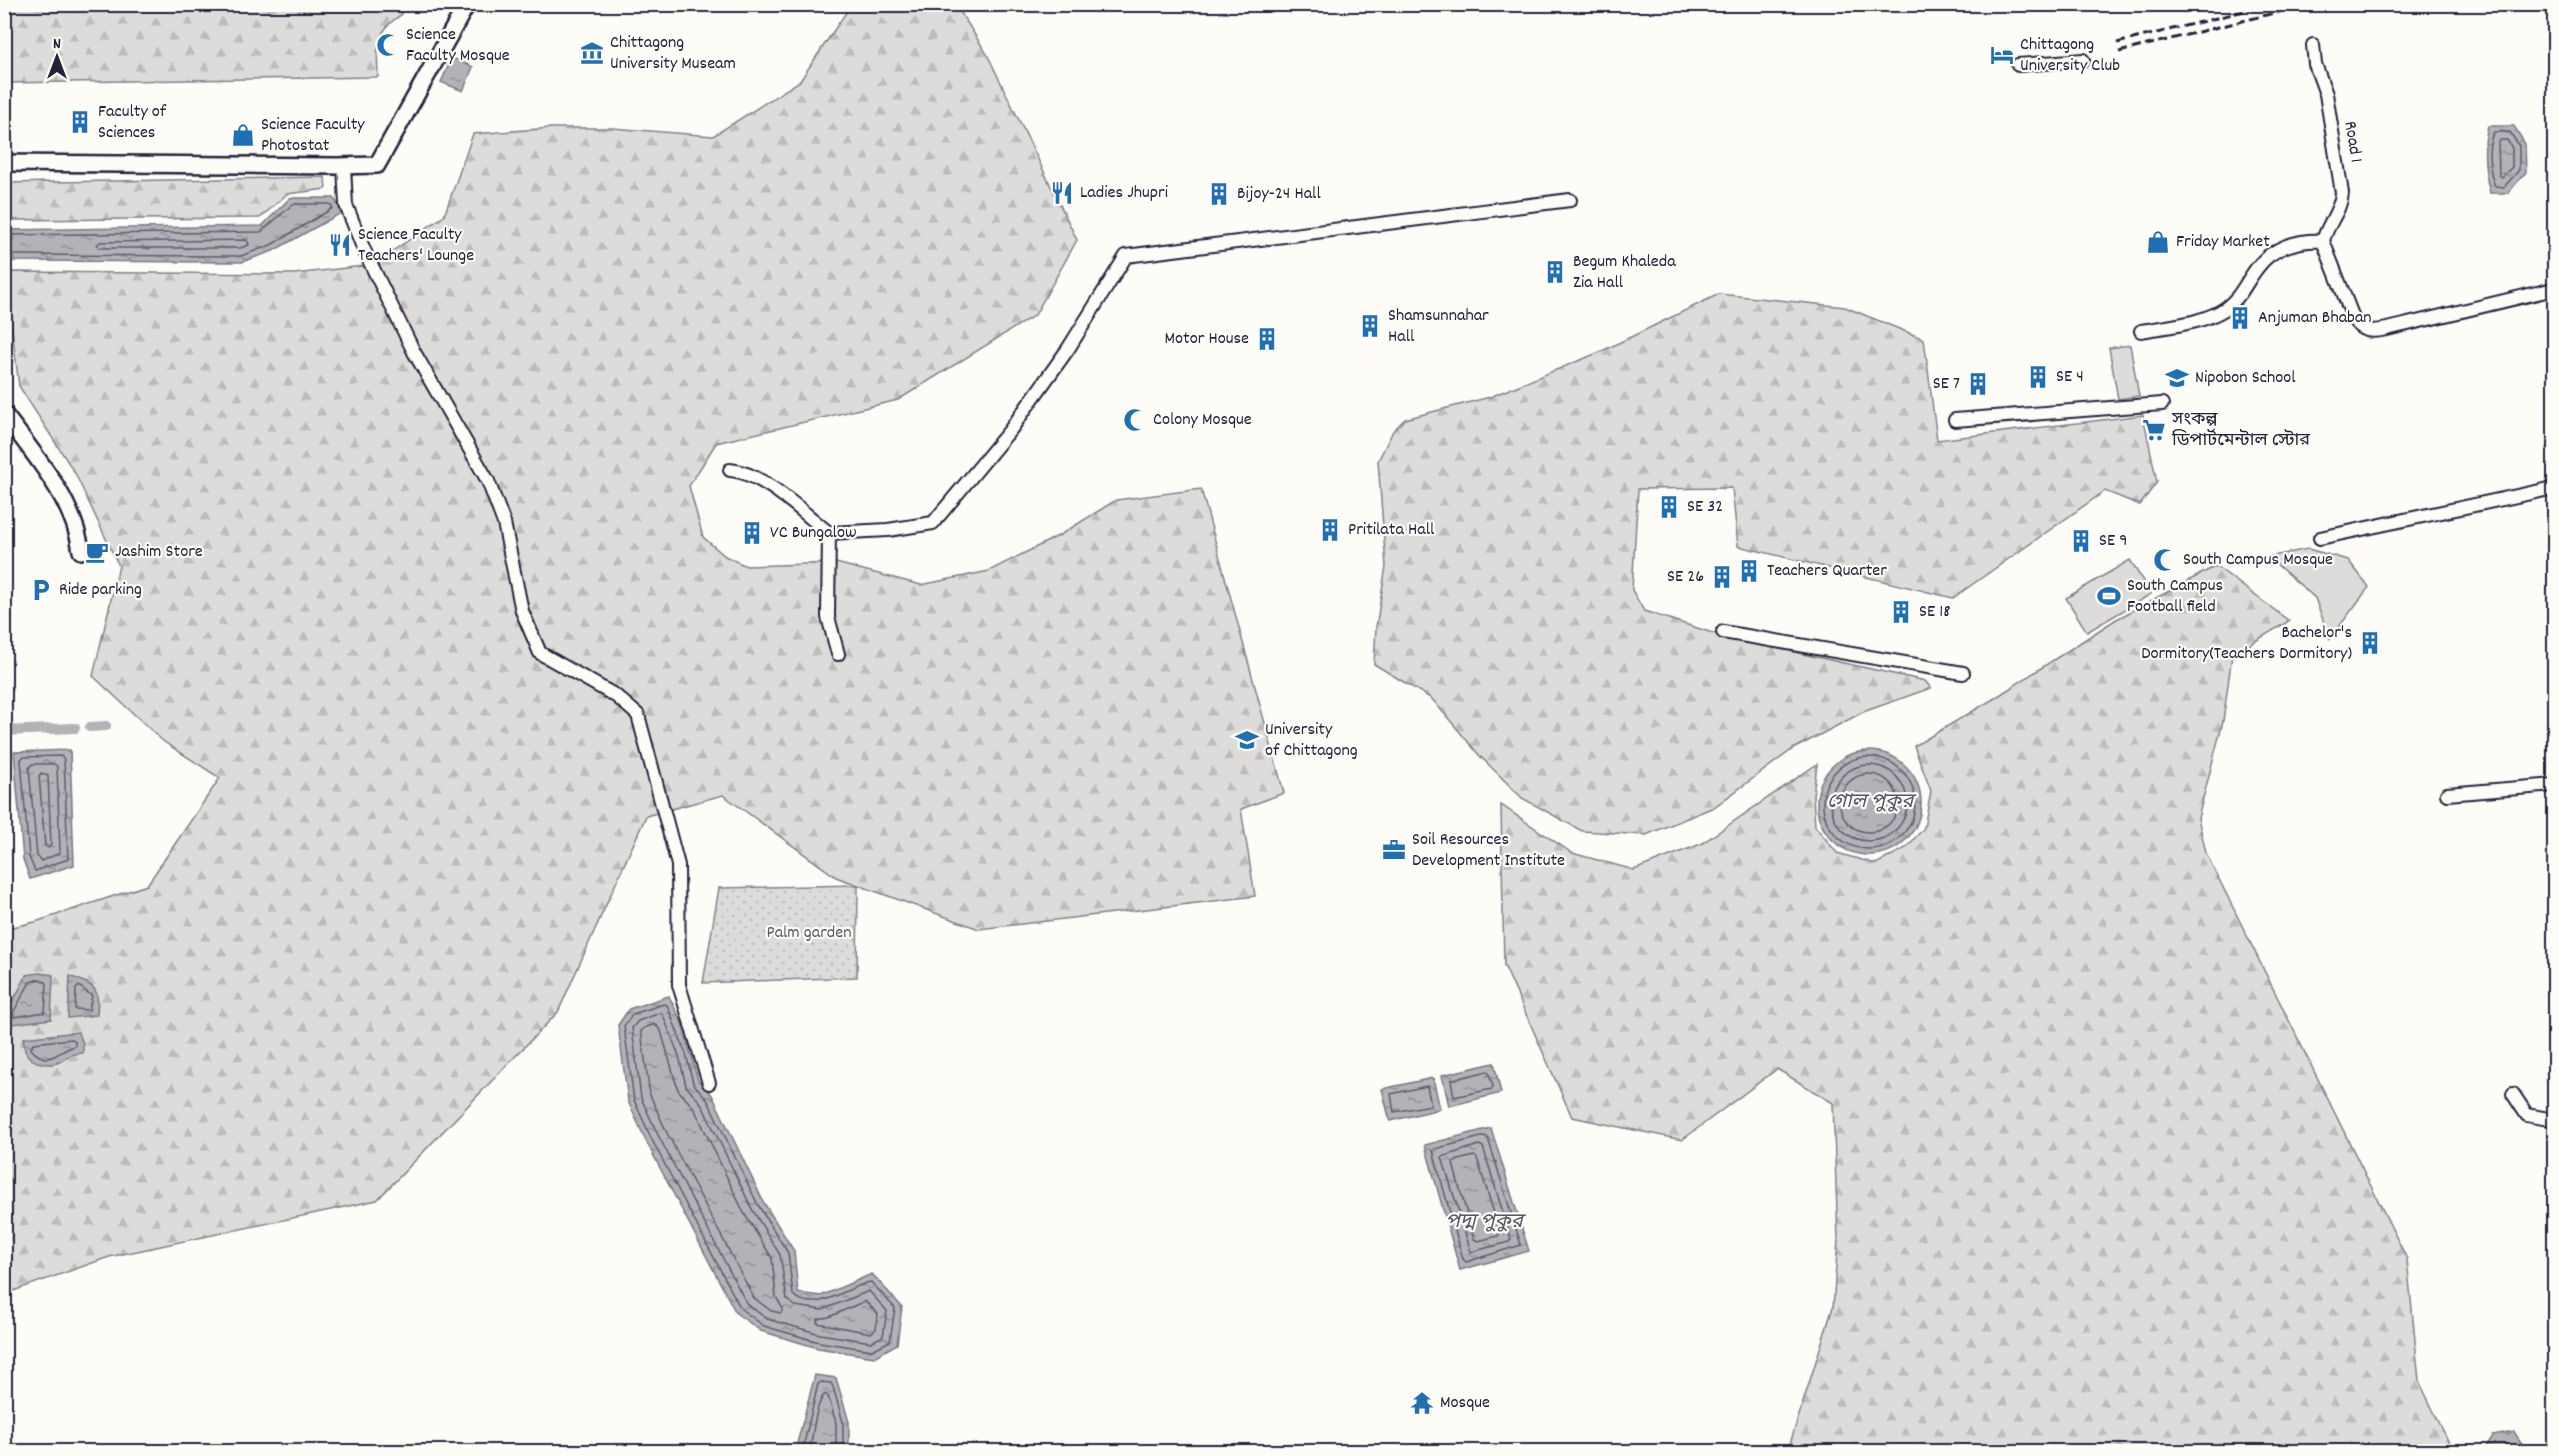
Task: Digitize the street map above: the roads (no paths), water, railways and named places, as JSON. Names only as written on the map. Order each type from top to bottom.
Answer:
[{"type":"street","points":[[4,163],[377,165],[467,4]]},
{"type":"street","name":"Road 1","points":[[2313,45],[2315,64],[2326,94],[2342,194],[2342,201],[2328,226],[2323,241]]},
{"type":"street","points":[[2018,65],[2083,60]]},
{"type":"street","points":[[344,166],[346,205],[363,250],[414,352],[488,481],[504,523],[522,611],[540,653],[616,696],[638,715],[678,865],[679,985],[709,1083]]},
{"type":"street","points":[[730,470],[740,471],[761,480],[829,533],[888,530],[933,523],[1017,420],[1068,349],[1126,256],[1570,200]]},
{"type":"street","points":[[2141,331],[2197,320],[2224,310],[2238,298],[2265,258],[2293,243],[2308,240],[2323,241],[2336,280],[2353,318],[2358,327],[2366,331],[2387,329],[2554,289]]},
{"type":"street","points":[[1955,420],[2162,404]]},
{"type":"street","points":[[4,414],[53,478],[79,537],[81,551]]},
{"type":"street","points":[[2320,538],[2554,488]]},
{"type":"street","points":[[829,533],[828,617],[838,654]]},
{"type":"street","points":[[1724,632],[1963,673]]},
{"type":"street","points":[[2447,794],[2554,785]]},
{"type":"street","points":[[2512,1094],[2527,1115],[2554,1120]]},
{"type":"water","points":[[452,58],[473,67],[463,91],[441,82]]},
{"type":"water","points":[[2488,126],[2514,126],[2525,144],[2526,172],[2508,193],[2490,193],[2484,160]]},
{"type":"water","points":[[290,198],[334,198],[343,212],[273,251],[242,262],[5,261],[4,230],[262,226]]},
{"type":"water","points":[[70,750],[74,865],[30,879],[23,859],[14,752]]},
{"type":"water","name":"গোল পুকুর","points":[[1869,751],[1889,755],[1906,766],[1917,783],[1921,803],[1917,823],[1906,840],[1889,851],[1869,855],[1849,851],[1832,840],[1821,823],[1817,803],[1821,783],[1832,766],[1849,755]]},
{"type":"water","points":[[39,973],[53,975],[51,1019],[5,1025],[5,1016],[27,975]]},
{"type":"water","points":[[70,976],[94,989],[97,999],[97,1015],[68,1018]]},
{"type":"water","points":[[669,996],[682,1023],[698,1080],[712,1095],[764,1203],[794,1251],[798,1293],[821,1296],[872,1274],[902,1307],[897,1344],[874,1357],[818,1348],[761,1331],[736,1313],[647,1143],[628,1101],[618,1025],[629,1009]]},
{"type":"water","points":[[78,1032],[83,1043],[83,1053],[73,1054],[57,1063],[37,1062],[32,1060],[25,1051],[23,1038]]},
{"type":"water","points":[[1494,1063],[1501,1093],[1449,1106],[1442,1075]]},
{"type":"water","points":[[1433,1078],[1440,1109],[1390,1121],[1382,1089]]},
{"type":"water","name":"পদ্ম পুকুর","points":[[1491,1128],[1529,1251],[1460,1270],[1425,1145]]},
{"type":"water","points":[[815,1375],[836,1378],[849,1422],[849,1451],[795,1451]]},
{"type":"water","points":[[2514,1432],[2527,1451],[2487,1451],[2485,1448],[2493,1436]]},
{"type":"waterway","points":[[90,727],[106,726]]},
{"type":"waterway","points":[[4,731],[75,728]]},
{"type":"railway","points":[[2117,43],[2272,4]]},
{"type":"railway","points":[[2119,52],[2310,4]]},
{"type":"place","name":"Science Faculty Mosque","points":[[388,45]]},
{"type":"place","name":"Chittagong University Museam","points":[[592,53]]},
{"type":"place","name":"Chittagong University Club","points":[[2002,55]]},
{"type":"place","name":"Faculty of Sciences","points":[[80,122]]},
{"type":"place","name":"Science Faculty Photostat","points":[[243,135]]},
{"type":"place","name":"Ladies Jhupri","points":[[1062,193]]},
{"type":"place","name":"Bijoy-24 Hall","points":[[1219,194]]},
{"type":"place","name":"Friday Market","points":[[2158,242]]},
{"type":"place","name":"Science Faculty Teachers' Lounge","points":[[340,245]]},
{"type":"place","name":"Begum Khaleda Zia Hall","points":[[1555,272]]},
{"type":"place","name":"Anjuman Bhaban","points":[[2240,318]]},
{"type":"place","name":"Shamsunnahar Hall","points":[[1370,326]]},
{"type":"place","name":"Motor House","points":[[1267,339]]},
{"type":"place","name":"SE 4","points":[[2038,377]]},
{"type":"place","name":"Nipobon School","points":[[2177,378]]},
{"type":"place","name":"SE 7","points":[[1978,384]]},
{"type":"place","name":"Colony Mosque","points":[[1135,420]]},
{"type":"place","name":"সংকল্প ডিপার্টমেন্টাল স্টোর","points":[[2154,430]]},
{"type":"place","name":"SE 32","points":[[1669,507]]},
{"type":"place","name":"Pritilata Hall","points":[[1330,530]]},
{"type":"place","name":"VC Bungalow","points":[[752,533]]},
{"type":"place","name":"SE 9","points":[[2081,541]]},
{"type":"place","name":"Jashim Store","points":[[97,552]]},
{"type":"place","name":"South Campus Mosque","points":[[2165,560]]},
{"type":"place","name":"Teachers Quarter","points":[[1749,571]]},
{"type":"place","name":"SE 26","points":[[1722,577]]},
{"type":"place","name":"Ride parking","points":[[41,590]]},
{"type":"place","name":"South Campus Football field","points":[[2109,596]]},
{"type":"place","name":"SE 18","points":[[1901,612]]},
{"type":"place","name":"Bachelor's Dormitory(Teachers Dormitory)","points":[[2370,643]]},
{"type":"place","name":"University of Chittagong","points":[[1247,740]]},
{"type":"place","name":"Soil Resources Development Institute","points":[[1394,850]]},
{"type":"place","name":"Mosque","points":[[1422,1403]]},
{"type":"park label","name":"Palm garden","points":[[809,933]]}]
